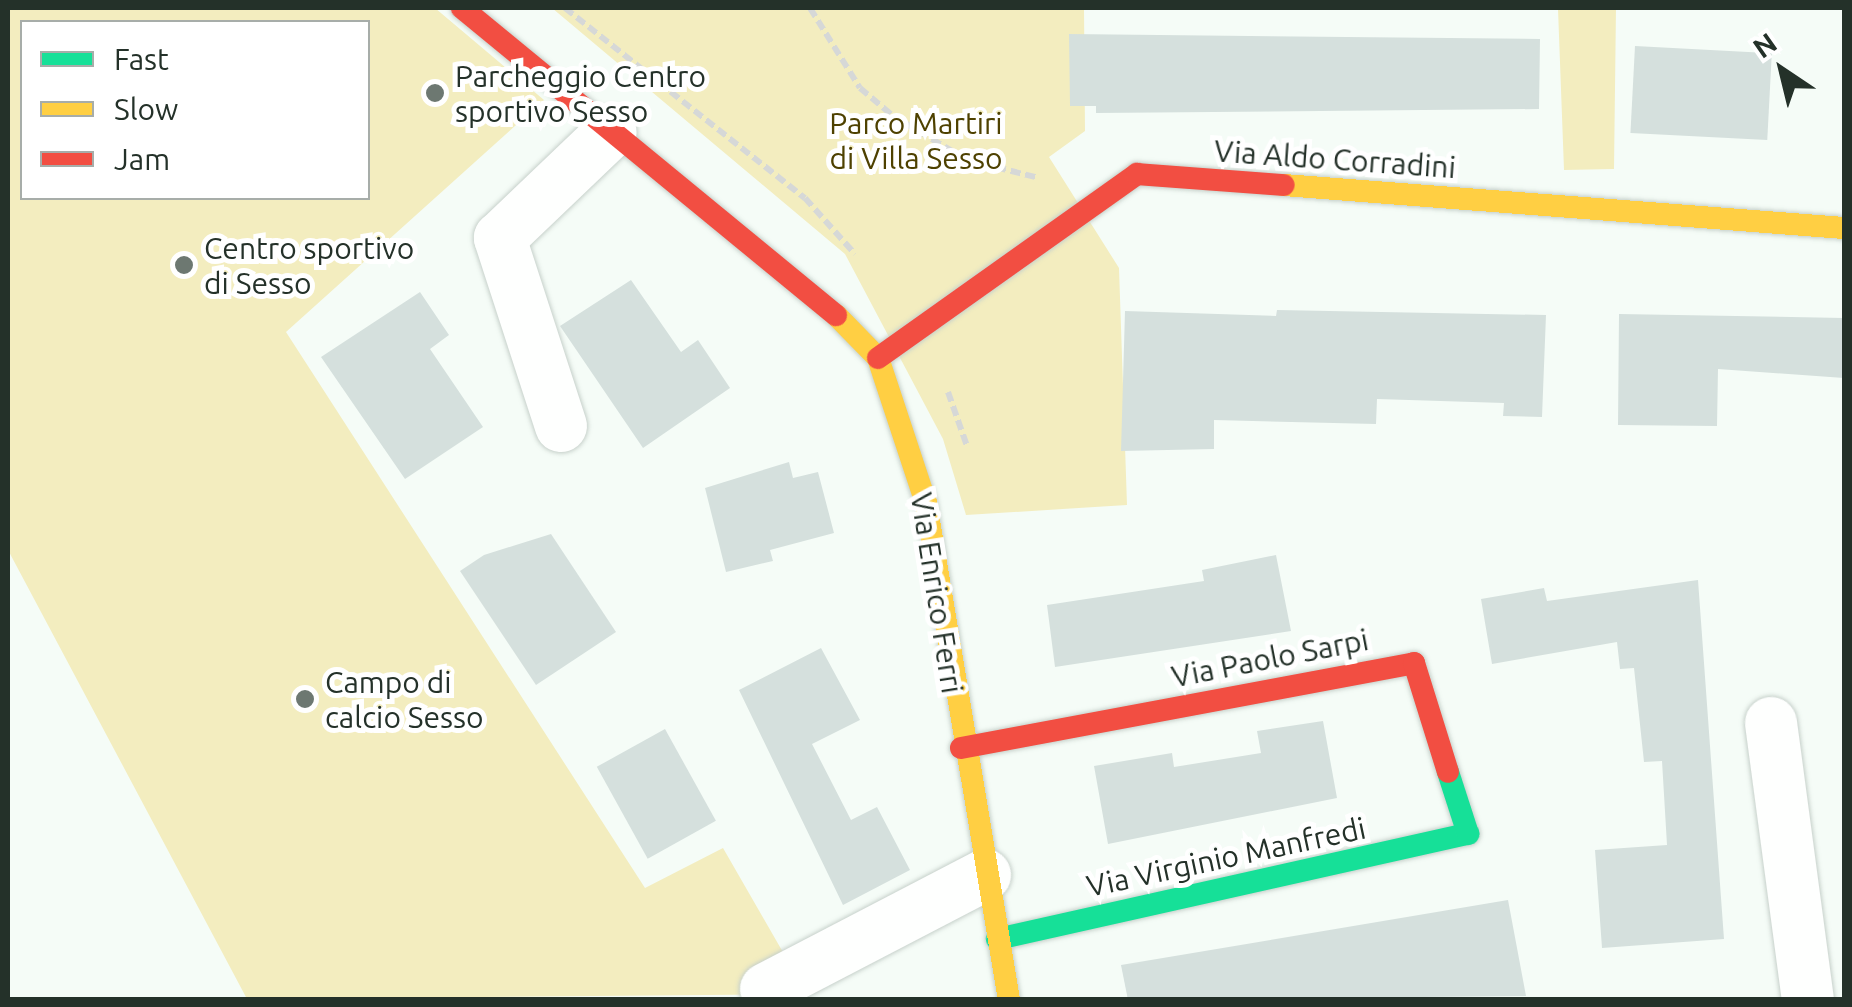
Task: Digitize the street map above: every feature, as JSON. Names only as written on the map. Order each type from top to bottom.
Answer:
[{"type":"street","name":"Via Enrico Ferri","points":[[462,8],[817,296],[878,358],[926,503],[961,748],[1009,1000]]},
{"type":"street","points":[[561,426],[500,238],[611,132]]},
{"type":"street","name":"Via Aldo Corradini","points":[[878,358],[1137,174],[1844,228]]},
{"type":"street","name":"Via Paolo Sarpi","points":[[961,748],[1414,663],[1468,834]]},
{"type":"street","points":[[1771,723],[1808,1000]]},
{"type":"street","name":"Via Virginio Manfredi","points":[[998,938],[1468,834]]},
{"type":"street","points":[[766,989],[986,875]]},
{"type":"path","points":[[564,8],[806,198],[863,263]]},
{"type":"path","points":[[810,8],[860,88],[930,144],[1015,173],[1113,190]]},
{"type":"green space","name":"Campo di calcio Sesso","points":[[8,8],[435,8],[544,100],[286,332],[645,888],[723,848],[807,994],[247,999],[8,550]]},
{"type":"green space","name":"Parco Martiri di Villa Sesso","points":[[552,8],[1084,8],[1085,131],[1049,157],[1119,268],[1127,505],[966,515],[943,439],[845,254]]},
{"type":"green space","points":[[1506,8],[1616,8],[1614,169],[1564,170],[1558,9]]},
{"type":"building","points":[[1069,34],[1540,39],[1539,109],[1096,113],[1096,106],[1070,106]]},
{"type":"building","points":[[1635,46],[1772,53],[1767,140],[1630,133]]},
{"type":"building","points":[[631,280],[681,352],[698,340],[730,388],[643,448],[560,326]]},
{"type":"building","points":[[420,292],[449,335],[430,349],[483,427],[405,479],[321,357]]},
{"type":"building","points":[[1277,310],[1546,315],[1542,417],[1503,416],[1504,403],[1377,399],[1376,424],[1214,420],[1214,449],[1121,451],[1125,311],[1276,316]]},
{"type":"building","points":[[1619,314],[1844,318],[1844,378],[1718,369],[1717,426],[1618,425]]},
{"type":"building","points":[[789,462],[793,478],[818,472],[834,533],[770,550],[773,561],[726,572],[705,488]]},
{"type":"building","points":[[551,534],[616,632],[536,685],[460,571],[484,555]]},
{"type":"building","points":[[1276,555],[1291,631],[1055,667],[1047,605],[1204,581],[1202,570]]},
{"type":"building","points":[[1698,580],[1724,939],[1602,948],[1595,850],[1667,845],[1662,761],[1644,762],[1634,668],[1620,669],[1617,642],[1492,664],[1481,599],[1544,588],[1547,601]]},
{"type":"building","points":[[821,648],[860,720],[812,744],[851,820],[877,807],[910,870],[843,905],[739,690]]},
{"type":"building","points":[[1323,721],[1337,798],[1108,844],[1094,766],[1172,753],[1174,767],[1261,753],[1257,731]]},
{"type":"building","points":[[665,729],[716,821],[648,859],[597,767]]},
{"type":"building","points":[[1508,900],[1526,996],[1128,1000],[1121,965]]},
{"type":"traffic: fast","points":[[997,939],[1468,834],[1448,772]]},
{"type":"traffic: slow","points":[[1284,185],[1844,228]]},
{"type":"traffic: slow","points":[[836,315],[878,358],[926,503],[1009,1000]]},
{"type":"traffic: jam","points":[[462,8],[836,315]]},
{"type":"traffic: jam","points":[[878,358],[1137,174],[1284,185]]},
{"type":"traffic: jam","points":[[961,748],[1414,663],[1448,772]]},
{"type":"place","name":"Parcheggio Centro sportivo Sesso","points":[[435,93]]},
{"type":"place","name":"Centro sportivo di Sesso","points":[[184,265]]},
{"type":"place","name":"Campo di calcio Sesso","points":[[305,699]]}]
